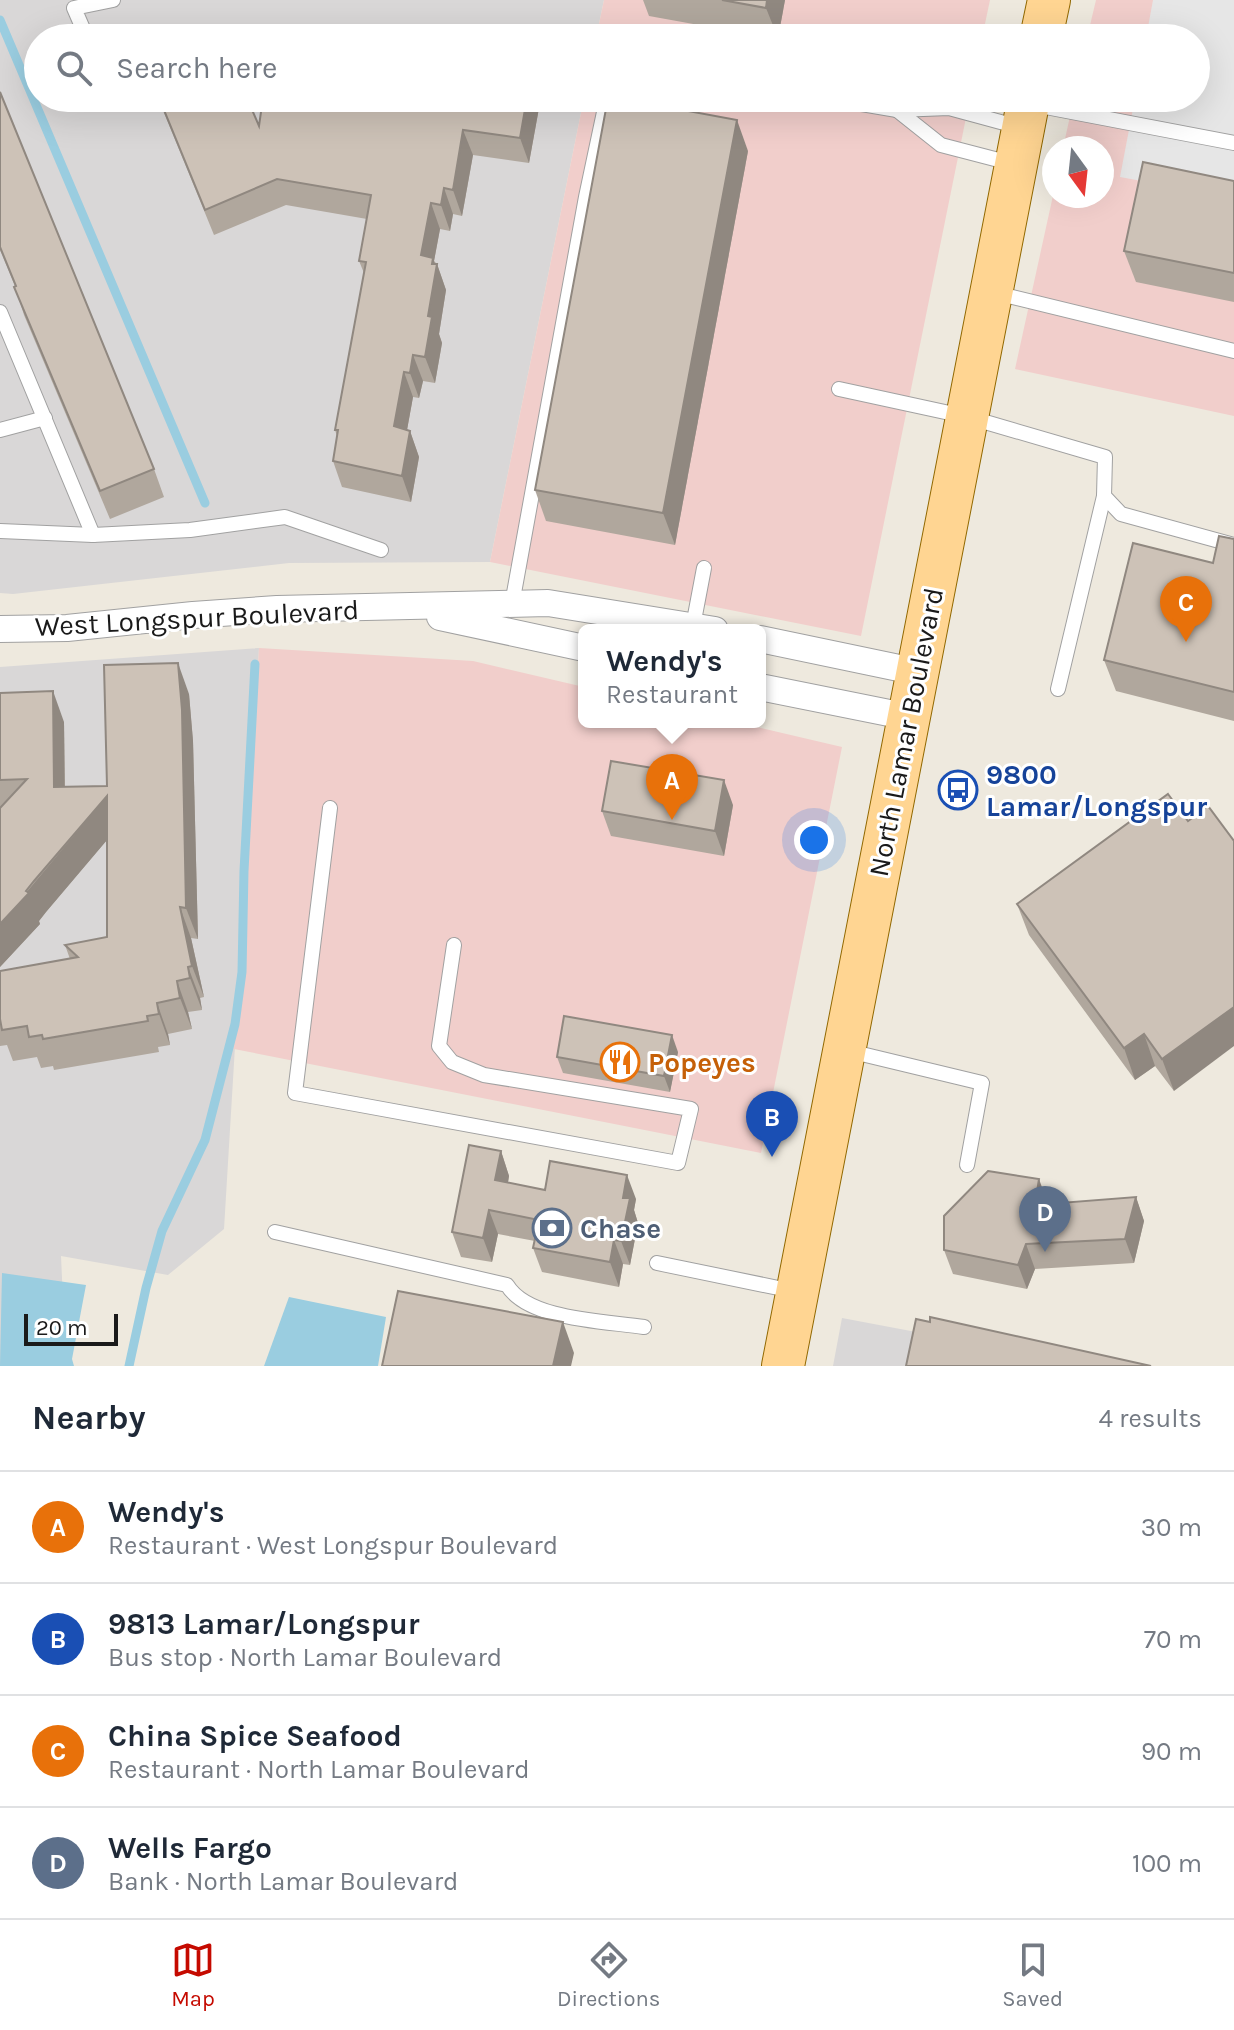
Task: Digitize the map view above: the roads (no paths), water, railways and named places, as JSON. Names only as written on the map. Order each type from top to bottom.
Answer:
[{"type":"main road","points":[[1044,24],[1049,0]]},
{"type":"main road","name":"North Lamar Boulevard","points":[[783,1366],[1024,123]]},
{"type":"street","name":"West Longspur Boulevard","points":[[0,629],[67,628],[277,609],[548,603],[679,624]]},
{"type":"street","name":"West Longspur Boulevard","points":[[393,607],[578,647]]},
{"type":"street","points":[[766,640],[918,672]]},
{"type":"street","points":[[766,688],[909,717]]},
{"type":"lane","points":[[81,24],[74,8],[113,0]]},
{"type":"lane","points":[[512,604],[604,112]]},
{"type":"lane","points":[[900,112],[941,145],[1024,123]]},
{"type":"lane","points":[[969,112],[1024,123],[1234,143]]},
{"type":"lane","points":[[992,292],[1234,351]]},
{"type":"lane","points":[[1,319],[93,535]]},
{"type":"lane","points":[[839,389],[968,417],[1105,457],[1104,496],[1058,689]]},
{"type":"lane","points":[[0,430],[45,418]]},
{"type":"lane","points":[[1104,496],[1121,514],[1234,545]]},
{"type":"lane","points":[[0,531],[93,535],[190,530],[285,517],[381,550]]},
{"type":"lane","points":[[704,568],[704,624]]},
{"type":"lane","points":[[330,808],[295,1093],[678,1163],[691,1109],[484,1075],[452,1062],[439,1046],[454,945]]},
{"type":"lane","points":[[844,1049],[982,1083],[967,1165]]},
{"type":"lane","points":[[275,1232],[507,1285],[521,1300],[539,1311],[644,1327]]},
{"type":"lane","points":[[657,1263],[798,1292]]},
{"type":"water","points":[[2,1273],[86,1285],[72,1359],[74,1366],[0,1366]]},
{"type":"water","points":[[289,1297],[386,1317],[378,1366],[264,1366]]},
{"type":"waterway","points":[[0,20],[24,77]]},
{"type":"waterway","points":[[39,112],[205,503]]},
{"type":"waterway","points":[[129,1366],[162,1231],[205,1140],[235,1024],[242,972],[255,664]]},
{"type":"place","name":"China Spice Seafood","points":[[1186,642]]},
{"type":"place","name":"9800 Lamar/Longspur","points":[[958,790]]},
{"type":"place","name":"Wendy's","points":[[672,820]]},
{"type":"place","name":"Popeyes","points":[[620,1062]]},
{"type":"place","name":"9813 Lamar/Longspur","points":[[772,1157]]},
{"type":"place","name":"Chase","points":[[552,1228]]},
{"type":"place","name":"Wells Fargo","points":[[1045,1252]]}]
